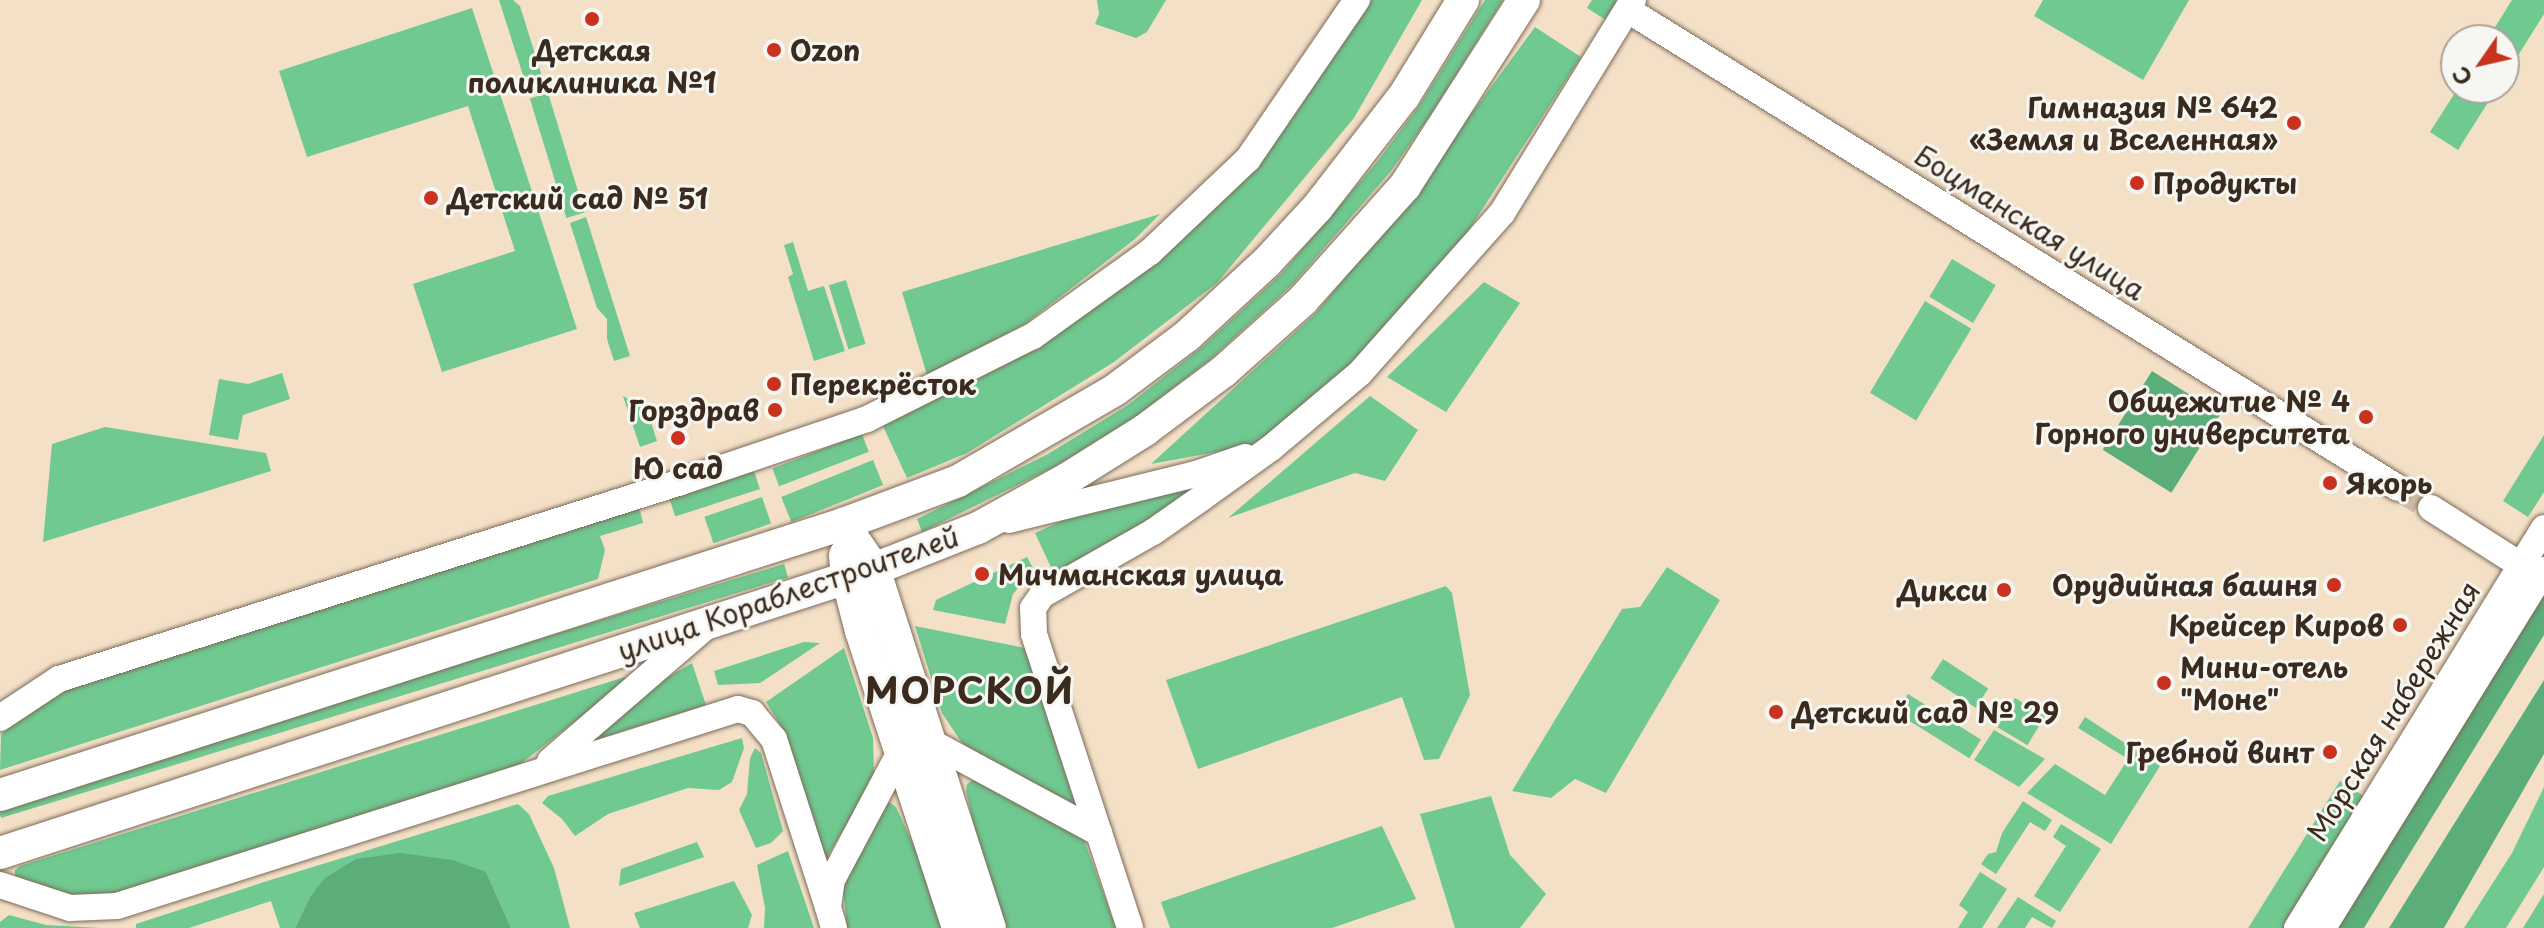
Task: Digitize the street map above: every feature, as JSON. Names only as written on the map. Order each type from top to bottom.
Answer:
[{"type":"main road","name":"улица Кораблестроителей","points":[[0,795],[843,524],[928,495],[998,459],[1115,390],[1187,336],[1267,262],[1317,208],[1404,96],[1463,0]]},
{"type":"main road","name":"улица Кораблестроителей","points":[[0,853],[860,573],[978,528],[1067,479],[1145,430],[1224,371],[1303,300],[1405,186],[1524,0]]},
{"type":"main road","points":[[843,524],[914,746],[958,928]]},
{"type":"main road","points":[[914,746],[990,928]]},
{"type":"street","points":[[0,718],[59,679],[670,486],[867,419],[1033,336],[1150,252],[1248,159],[1357,0]]},
{"type":"street","points":[[1130,928],[1031,621],[1033,608],[1042,595],[1153,532],[1271,448],[1360,373],[1502,213],[1630,5]]},
{"type":"street","name":"Боцманская улица","points":[[1630,5],[2398,488]]},
{"type":"street","points":[[978,528],[1196,474],[1271,448]]},
{"type":"street","points":[[2431,508],[2535,571]]},
{"type":"street","name":"Морская набережная","points":[[2323,928],[2535,571],[2544,528]]},
{"type":"street","name":"Морская набережная","points":[[2297,928],[2535,571]]},
{"type":"street","points":[[541,768],[715,618]]},
{"type":"street","points":[[0,885],[70,908],[117,906],[541,768],[738,709],[752,713],[765,725],[782,757],[831,918]]},
{"type":"street","points":[[831,918],[832,880],[914,746],[1099,833]]},
{"type":"green space","points":[[499,0],[513,0],[520,6],[546,89],[529,94]]},
{"type":"green space","points":[[1097,0],[1166,0],[1147,32],[1136,38],[1095,24],[1099,14]]},
{"type":"green space","points":[[1371,0],[1422,0],[1354,118],[1217,283],[1114,362],[967,453],[907,478],[882,424],[992,368],[1260,156]]},
{"type":"green space","points":[[1485,0],[1503,0],[1432,113],[1391,171],[1293,284],[1212,358],[1137,416],[1056,466],[922,532],[917,519],[1048,454],[1128,405],[1202,347],[1281,274],[1377,162],[1419,106]]},
{"type":"green space","points":[[1592,0],[1618,0],[1606,20],[1587,8]]},
{"type":"green space","points":[[2043,0],[2189,0],[2143,80],[2034,16]]},
{"type":"green space","points":[[2512,0],[2544,0],[2544,14],[2520,52],[2520,24],[2497,24]]},
{"type":"green space","points":[[472,8],[577,329],[442,372],[413,284],[515,251],[468,106],[307,157],[279,71]]},
{"type":"green space","points":[[1535,27],[1581,57],[1465,236],[1368,351],[1265,443],[1151,464],[1315,314],[1409,199]]},
{"type":"green space","points":[[548,93],[585,213],[566,218],[530,99]]},
{"type":"green space","points":[[2448,104],[2487,104],[2458,150],[2430,132]]},
{"type":"green space","points":[[1160,214],[1135,239],[1025,324],[927,375],[902,292]]},
{"type":"green space","points":[[586,217],[630,356],[614,361],[607,339],[607,319],[597,308],[570,223]]},
{"type":"green space","points":[[793,242],[808,291],[824,286],[845,351],[814,361],[788,277],[793,274],[784,245]]},
{"type":"green space","points":[[1952,259],[1996,285],[1973,323],[1929,297]]},
{"type":"green space","points":[[846,280],[866,344],[848,349],[829,285]]},
{"type":"green space","points":[[1484,282],[1520,303],[1446,412],[1387,377]]},
{"type":"green space","points":[[1925,301],[1971,329],[1916,421],[1870,393]]},
{"type":"green space","points":[[2152,371],[2221,414],[2171,493],[2103,450]]},
{"type":"green space","points":[[282,373],[290,399],[243,415],[238,440],[209,435],[219,379],[248,384]]},
{"type":"green space","points":[[623,396],[647,410],[657,441],[640,447]]},
{"type":"green space","points":[[1370,396],[1418,430],[1385,481],[1355,473],[1228,518]]},
{"type":"green space","points":[[105,427],[266,453],[271,471],[43,542],[52,444]]},
{"type":"green space","points":[[862,434],[869,452],[779,486],[772,468]]},
{"type":"green space","points":[[2544,435],[2544,492],[2528,517],[2503,501]]},
{"type":"green space","points":[[873,460],[883,485],[791,522],[781,497]]},
{"type":"green space","points":[[754,471],[760,489],[675,517],[669,499]]},
{"type":"green space","points":[[1198,485],[1146,524],[1055,576],[1035,533],[1090,508]]},
{"type":"green space","points":[[762,497],[771,523],[713,543],[704,517]]},
{"type":"green space","points":[[639,506],[643,523],[600,536],[605,550],[598,579],[0,770],[1,735],[13,720],[64,691]]},
{"type":"green space","points":[[1027,557],[1034,570],[1013,594],[1005,624],[933,610],[936,600]]},
{"type":"green space","points":[[784,564],[788,577],[1,818],[0,804]]},
{"type":"green space","points":[[1667,567],[1720,600],[1606,793],[1575,779],[1551,798],[1512,791],[1622,609],[1640,607]]},
{"type":"green space","points":[[2544,577],[2544,635],[2364,928],[2331,928]]},
{"type":"green space","points":[[1446,586],[1452,593],[1470,695],[1439,759],[1424,760],[1402,697],[1198,769],[1166,680]]},
{"type":"green space","points":[[915,626],[1025,648],[1075,804],[980,757],[962,743],[942,713]]},
{"type":"green space","points":[[804,642],[820,643],[760,683],[718,685],[714,671]]},
{"type":"green space","points":[[844,648],[873,738],[874,773],[868,789],[827,857],[820,851],[786,734],[766,702]]},
{"type":"green space","points":[[1943,659],[1988,688],[1976,708],[1930,678]]},
{"type":"green space","points":[[692,663],[706,705],[601,738],[599,733],[666,678]]},
{"type":"green space","points":[[625,677],[627,681],[519,765],[114,894],[85,898],[57,895],[15,877],[15,870],[20,866]]},
{"type":"green space","points":[[2544,680],[2544,754],[2444,928],[2389,928]]},
{"type":"green space","points":[[1908,694],[1981,740],[1969,758],[1896,713]]},
{"type":"green space","points":[[2015,698],[2045,716],[2027,745],[1997,727]]},
{"type":"green space","points":[[2085,717],[2160,766],[2111,844],[2027,793],[2055,764],[2105,795],[2128,759],[2078,728]]},
{"type":"green space","points":[[1994,730],[2045,759],[2019,787],[1974,760]]},
{"type":"green space","points":[[742,738],[744,748],[732,782],[719,790],[688,788],[608,814],[575,836],[562,819],[542,803],[548,796]]},
{"type":"green space","points":[[755,748],[761,753],[783,831],[771,843],[756,848],[739,810],[747,794],[750,758]]},
{"type":"green space","points":[[973,780],[1083,837],[1116,928],[1003,928],[983,866],[966,791],[967,784]]},
{"type":"green space","points":[[2340,781],[2367,798],[2286,928],[2248,928]]},
{"type":"green space","points":[[2544,787],[2544,867],[2506,928],[2464,928],[2512,853]]},
{"type":"green space","points":[[1491,796],[1510,855],[1546,894],[1520,928],[1455,928],[1420,814]]},
{"type":"green space","points":[[2023,801],[2052,820],[2045,831],[2030,822],[1996,874],[1981,864],[1988,854],[1996,852],[2002,833]]},
{"type":"green space","points":[[889,802],[896,807],[930,881],[946,928],[847,928],[843,888],[850,868]]},
{"type":"green space","points":[[518,804],[529,814],[554,868],[570,928],[511,928],[486,872],[310,897],[295,928],[280,928],[271,901],[189,928],[136,928],[136,924],[264,882]]},
{"type":"green space","points":[[2061,824],[2101,849],[2060,912],[2034,896],[2066,846],[2053,837]]},
{"type":"green space","points":[[1382,826],[1416,899],[1332,928],[1170,928],[1161,902]]},
{"type":"green space","points":[[697,842],[704,857],[619,886],[621,869]]},
{"type":"green space","points":[[788,851],[814,928],[764,928],[765,908],[757,865]]},
{"type":"green space","points":[[400,853],[452,860],[486,872],[511,928],[295,928],[310,897],[325,878],[356,859]]},
{"type":"green space","points":[[1980,872],[2007,889],[1982,928],[1958,928],[1968,912],[1959,905]]},
{"type":"green space","points":[[734,881],[752,915],[748,928],[640,928],[634,913]]},
{"type":"green space","points":[[2544,894],[2544,928],[2523,928]]},
{"type":"green space","points":[[2018,897],[2056,921],[2052,928],[2032,917],[2025,928],[1997,928]]},
{"type":"green space","points":[[9,915],[46,925],[101,928],[0,928],[0,922]]},
{"type":"tunnel","points":[[2398,488],[2431,508]]},
{"type":"place","name":"Детская поликлиника №1","points":[[592,19]]},
{"type":"place","name":"Ozon","points":[[774,50]]},
{"type":"place","name":"Гимназия № 642 «Земля и Вселенная»","points":[[2294,123]]},
{"type":"place","name":"Продукты","points":[[2137,183]]},
{"type":"place","name":"Детский сад № 51","points":[[431,198]]},
{"type":"place","name":"Перекрёсток","points":[[774,384]]},
{"type":"place","name":"Горздрав","points":[[775,410]]},
{"type":"place","name":"Общежитие № 4 Горного университета","points":[[2366,417]]},
{"type":"place","name":"Ю сад","points":[[678,438]]},
{"type":"place","name":"Якорь","points":[[2330,483]]},
{"type":"place","name":"Мичманская улица","points":[[982,574]]},
{"type":"place","name":"Орудийная башня","points":[[2334,585]]},
{"type":"place","name":"Дикси","points":[[2004,590]]},
{"type":"place","name":"Крейсер Киров","points":[[2400,625]]},
{"type":"place","name":"Мини-отель \"Моне\"","points":[[2164,683]]},
{"type":"place","name":"Детский сад № 29","points":[[1776,712]]},
{"type":"place","name":"Гребной винт","points":[[2330,752]]},
{"type":"district","name":"МОРСКОЙ","points":[[970,690]]}]
